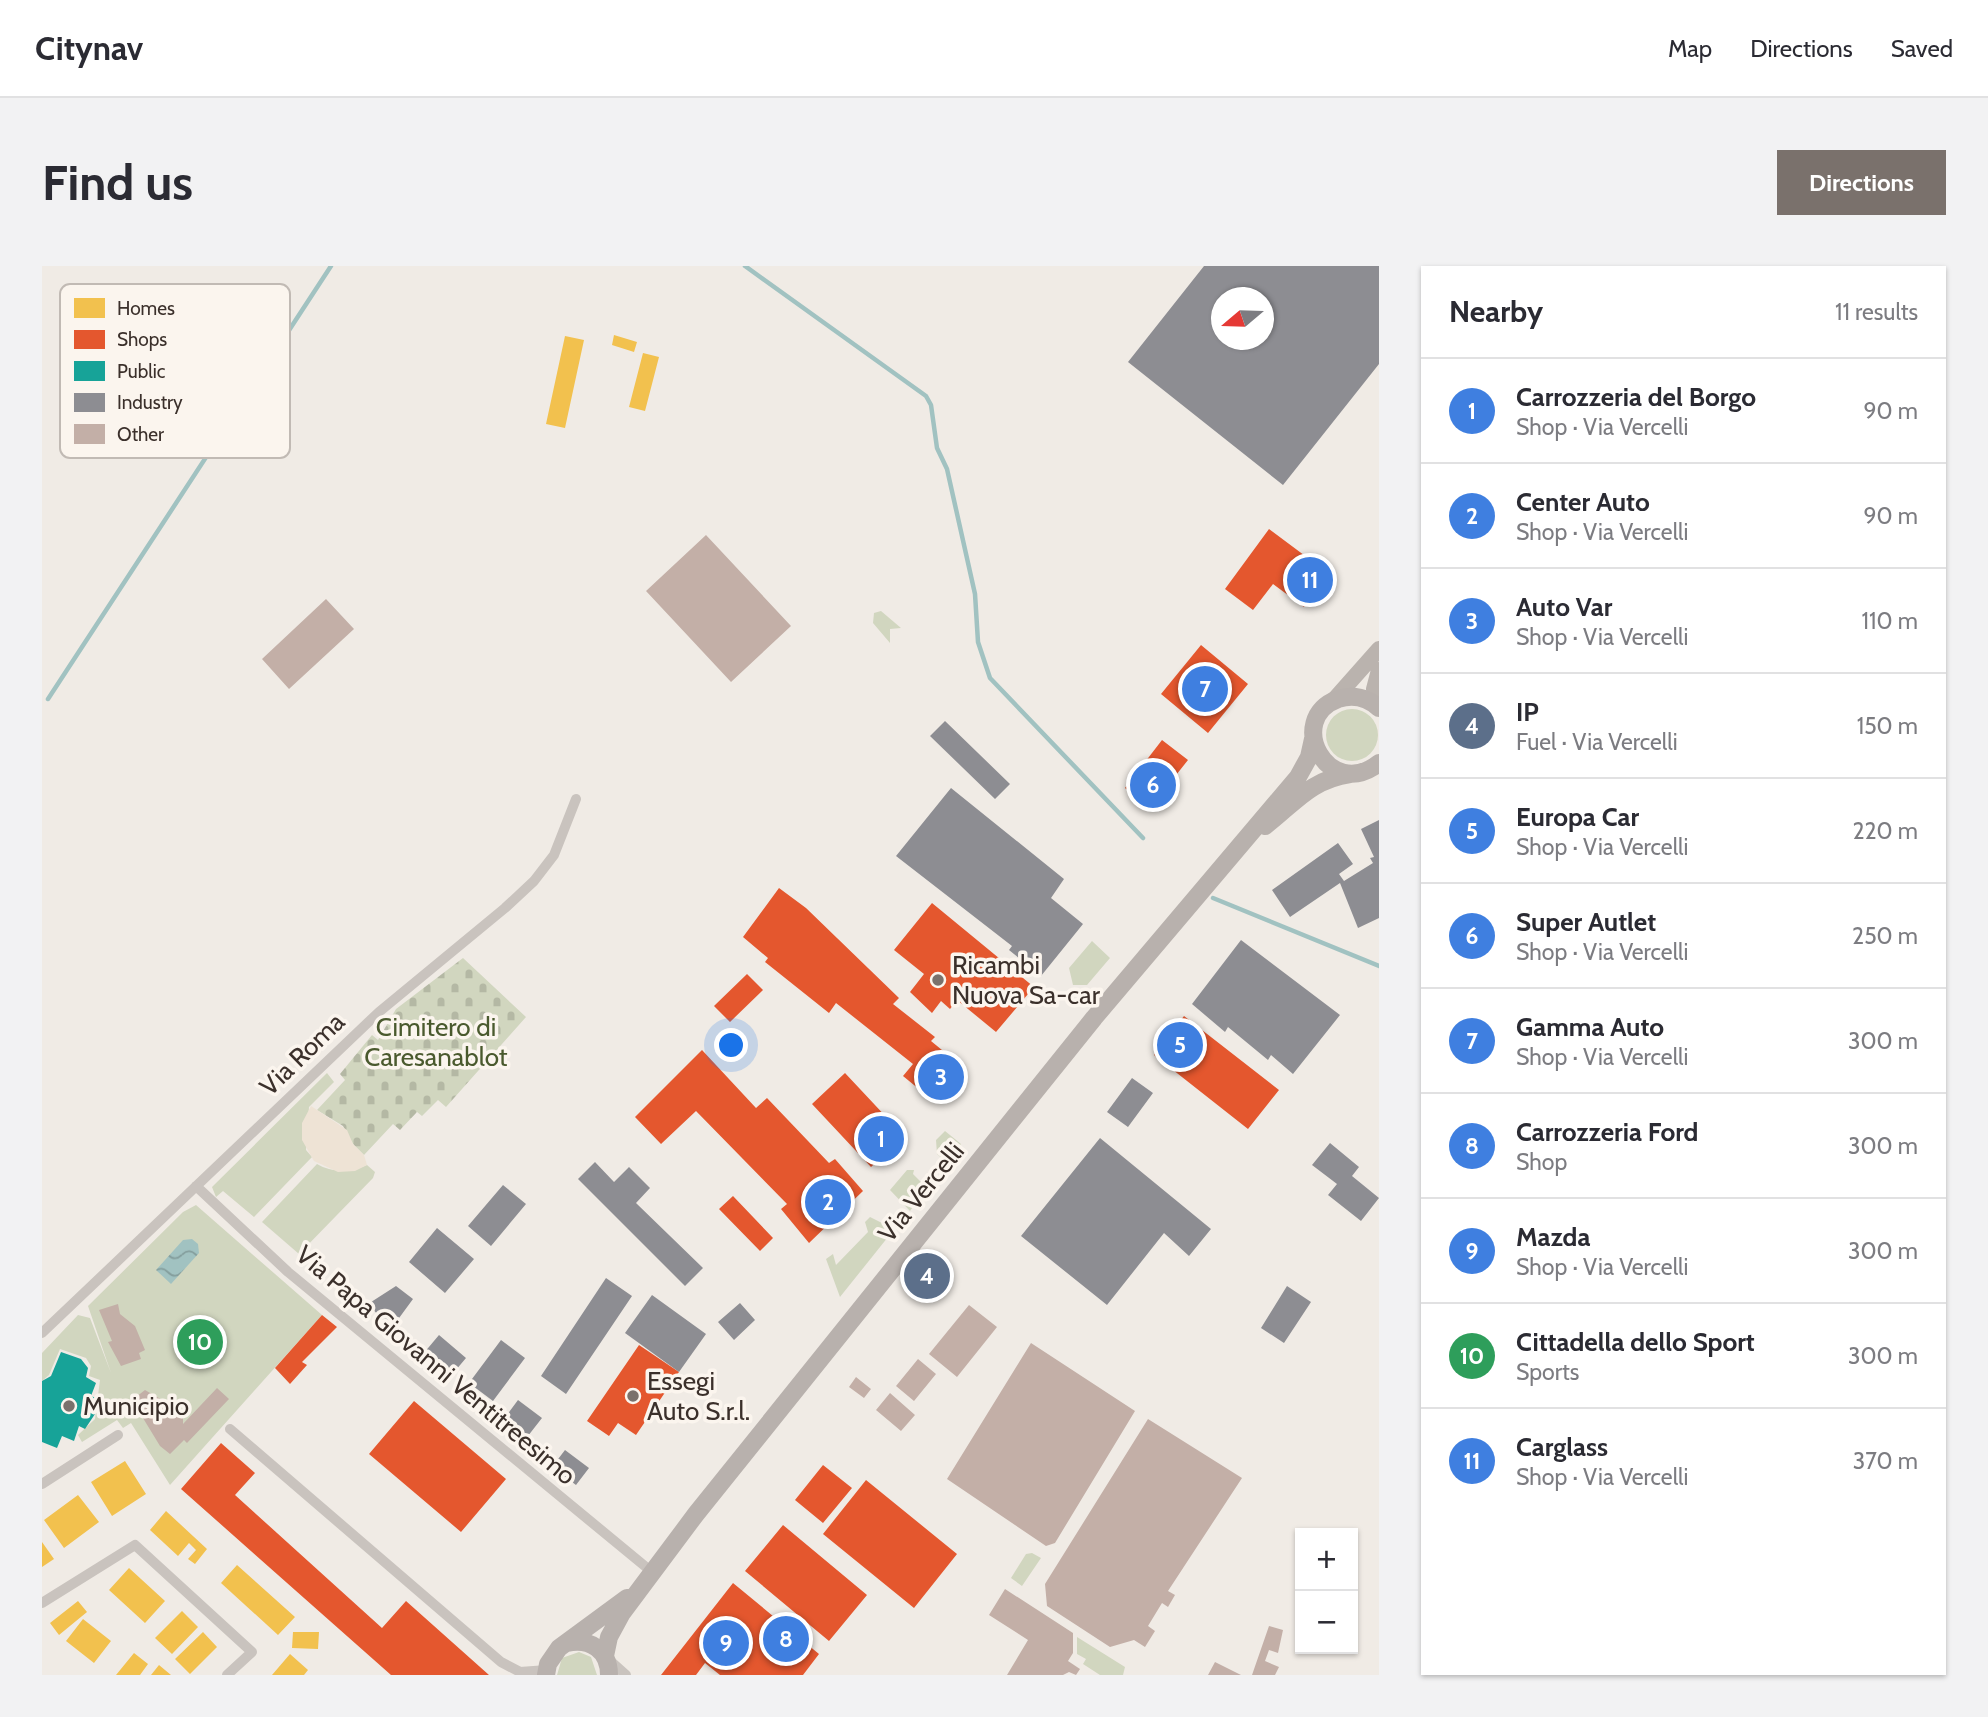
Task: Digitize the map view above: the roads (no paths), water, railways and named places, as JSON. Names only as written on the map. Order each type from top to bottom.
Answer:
[{"type":"main road","points":[[1332,702],[1379,649]]},
{"type":"main road","points":[[1378,707],[1374,689],[1379,670]]},
{"type":"main road","points":[[1332,702],[1352,696],[1378,707]]},
{"type":"main road","name":"Via Vercelli","points":[[609,1675],[606,1656],[609,1637],[647,1579],[1094,1018],[1250,837],[1298,777],[1309,757],[1316,721],[1332,702]]},
{"type":"main road","points":[[1313,739],[1318,755],[1327,765],[1340,772],[1353,774]]},
{"type":"main road","name":"Via Vercelli","points":[[1250,837],[1309,788],[1329,778],[1367,771],[1379,764]]},
{"type":"main road","name":"Via Vercelli","points":[[547,1673],[552,1655],[647,1579]]},
{"type":"main road","points":[[567,1643],[589,1642],[606,1656]]},
{"type":"street","name":"Via Roma","points":[[43,1328],[379,1012],[534,881],[554,855],[576,799]]},
{"type":"street","name":"Via Papa Giovanni Ventitreesimo","points":[[196,1186],[299,1281],[647,1579]]},
{"type":"street","points":[[230,1429],[500,1662],[520,1672],[547,1673]]},
{"type":"street","points":[[42,1484],[118,1435]]},
{"type":"street","points":[[42,1603],[135,1545],[252,1652],[227,1675]]},
{"type":"street","points":[[606,1656],[626,1675]]},
{"type":"water","points":[[192,1239],[198,1244],[199,1253],[171,1284],[156,1270],[183,1240]]},
{"type":"waterway","points":[[290,329],[331,266]]},
{"type":"waterway","points":[[745,266],[926,396],[931,405],[937,448],[947,469],[975,594],[978,642],[990,678],[1143,838]]},
{"type":"waterway","points":[[48,699],[206,458]]},
{"type":"waterway","points":[[1213,898],[1379,966]]},
{"type":"place","name":"Carglass","points":[[1310,580]]},
{"type":"place","name":"Gamma Auto","points":[[1205,689]]},
{"type":"place","name":"Super Autlet","points":[[1153,785]]},
{"type":"place","name":"Ricambi Nuova Sa-car","points":[[938,980]]},
{"type":"place","name":"Europa Car","points":[[1180,1045]]},
{"type":"place","name":"Auto Var","points":[[941,1077]]},
{"type":"place","name":"Carrozzeria del Borgo","points":[[881,1139]]},
{"type":"place","name":"Center Auto","points":[[828,1202]]},
{"type":"place","name":"IP","points":[[927,1276]]},
{"type":"place","name":"Cittadella dello Sport","points":[[200,1342]]},
{"type":"place","name":"Essegi Auto S.r.l.","points":[[633,1396]]},
{"type":"place","name":"Municipio","points":[[69,1406]]},
{"type":"place","name":"Carrozzeria Ford","points":[[786,1639]]},
{"type":"place","name":"Mazda","points":[[726,1643]]},
{"type":"park label","name":"Cimitero di Caresanablot","points":[[436,1042]]}]
